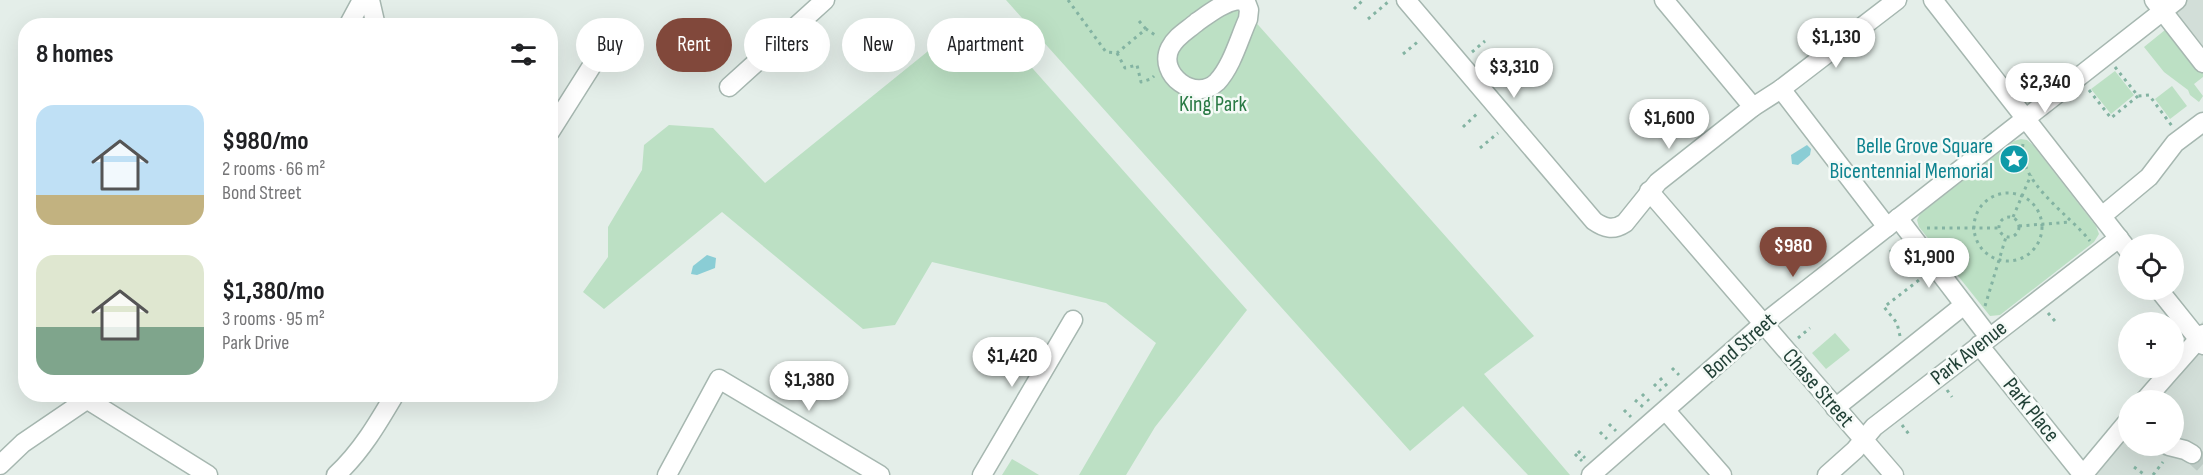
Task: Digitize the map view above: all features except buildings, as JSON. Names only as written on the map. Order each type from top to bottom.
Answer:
[{"type":"street","points":[[352,18],[362,0]]},
{"type":"street","points":[[370,0],[374,18]]},
{"type":"street","points":[[729,87],[825,0]]},
{"type":"street","points":[[1665,0],[1753,107]]},
{"type":"street","points":[[1397,1],[1594,221],[1603,227],[1620,226],[1625,223],[1658,182],[1753,107],[1897,0]]},
{"type":"street","points":[[1933,0],[2118,236]]},
{"type":"street","points":[[1247,1],[1248,19],[1228,66],[1219,80],[1205,89],[1184,85],[1170,71],[1168,56],[1172,44],[1178,37],[1228,2],[1247,1]]},
{"type":"street","points":[[2164,4],[2203,63]]},
{"type":"street","name":"Bond Street","points":[[1586,465],[1666,411],[1763,324],[2026,118],[2164,4]]},
{"type":"street","points":[[558,119],[588,72]]},
{"type":"street","name":"Park Place","points":[[1780,89],[1965,305],[1984,341],[2092,472]]},
{"type":"street","points":[[2102,216],[2149,177],[2175,143],[2203,122]]},
{"type":"street","name":"Chase Street","points":[[1650,191],[1894,475]]},
{"type":"street","name":"Park Avenue","points":[[1827,475],[1855,450],[1874,427],[1984,341],[2118,248]]},
{"type":"street","points":[[2168,300],[2201,339],[2184,356]]},
{"type":"street","points":[[1835,408],[1965,305]]},
{"type":"street","points":[[982,475],[1073,320]]},
{"type":"street","points":[[2153,390],[2164,378]]},
{"type":"street","points":[[667,475],[719,379],[880,475]]},
{"type":"street","points":[[0,465],[23,443],[84,402]]},
{"type":"street","points":[[98,402],[208,475]]},
{"type":"street","points":[[336,475],[358,452],[390,402]]},
{"type":"street","points":[[1666,411],[1722,475]]},
{"type":"street","points":[[2092,472],[2118,435]]},
{"type":"street","points":[[2184,450],[2192,454]]},
{"type":"path","points":[[1068,0],[1102,49],[1110,53],[1117,53],[1146,29]]},
{"type":"path","points":[[1354,9],[1363,0]]},
{"type":"path","points":[[1368,19],[1397,1]]},
{"type":"path","points":[[1139,21],[1150,33]]},
{"type":"path","points":[[1404,54],[1420,40]]},
{"type":"path","points":[[1471,53],[1485,41]]},
{"type":"path","points":[[1117,53],[1125,68],[1137,65],[1141,82],[1151,79]]},
{"type":"path","points":[[2115,66],[2138,96]]},
{"type":"path","points":[[2090,91],[2111,118],[2138,96],[2149,95],[2171,123]]},
{"type":"path","points":[[1462,127],[1481,111]]},
{"type":"path","points":[[1480,148],[1499,132]]},
{"type":"path","points":[[2023,142],[2023,156],[2031,175],[2053,205],[2091,242]]},
{"type":"path","points":[[2013,218],[2031,175]]},
{"type":"path","points":[[2005,194],[2021,196],[2037,209],[2042,225],[2040,240],[2030,253],[2014,260],[1999,260],[1990,256],[1979,244],[1975,228],[1979,211],[1990,199],[2005,194]]},
{"type":"path","points":[[2013,218],[2004,218],[2000,221],[1998,228],[2001,234],[2006,237],[2014,236],[2019,226]]},
{"type":"path","points":[[2013,218],[2019,226]]},
{"type":"path","points":[[2019,226],[2073,222]]},
{"type":"path","points":[[1922,228],[1998,228]]},
{"type":"path","points":[[1984,308],[2006,237]]},
{"type":"path","points":[[1890,252],[1900,243]]},
{"type":"path","points":[[1900,340],[1897,323],[1884,307],[1924,276]]},
{"type":"path","points":[[2047,311],[2055,321]]},
{"type":"path","points":[[1796,339],[1810,328]]},
{"type":"path","points":[[1672,368],[1679,375]]},
{"type":"path","points":[[1660,378],[1667,386]]},
{"type":"path","points":[[1654,384],[1661,391]]},
{"type":"path","points":[[1946,389],[1952,397]]},
{"type":"path","points":[[1642,394],[1649,401]]},
{"type":"path","points":[[1635,400],[1642,407]]},
{"type":"path","points":[[1624,410],[1631,417]]},
{"type":"path","points":[[1609,424],[1616,431]]},
{"type":"path","points":[[1900,424],[1911,437]]},
{"type":"path","points":[[1600,432],[1607,439]]},
{"type":"path","points":[[1576,453],[1586,465]]},
{"type":"path","points":[[2134,467],[2145,475]]},
{"type":"shaded area","points":[[2159,0],[2203,0],[2203,65]]},
{"type":"shaded area","points":[[2203,321],[2203,475],[2083,475],[2077,473],[2118,424],[2118,456],[2184,456],[2184,390],[2146,390],[2156,378],[2184,378],[2184,344]]},
{"type":"green space","name":"King Park","points":[[1006,0],[1236,0],[1534,336],[1484,374],[1570,475],[1528,475],[1463,406],[1410,451],[1045,44],[1045,18],[1022,18]]},
{"type":"green space","points":[[2165,30],[2170,35],[2173,34],[2203,71],[2203,77],[2194,84],[2203,96],[2199,102],[2190,95],[2188,90],[2164,72],[2144,47]]},
{"type":"green space","points":[[927,52],[927,72],[1036,72],[1247,310],[1155,427],[1126,475],[1079,475],[1156,343],[1106,303],[932,262],[895,325],[863,329],[722,212],[604,309],[583,292],[608,257],[608,227],[642,170],[644,145],[669,125],[713,128],[765,183],[902,72],[915,72],[915,62]]},
{"type":"green space","points":[[2115,71],[2134,95],[2111,114],[2091,89]]},
{"type":"green space","points":[[2172,86],[2187,106],[2170,119],[2155,99]]},
{"type":"green space","points":[[2021,139],[2033,145],[2096,226],[2099,234],[2094,242],[2000,315],[1990,316],[1919,227],[1917,220],[1920,214],[2014,141]]},
{"type":"green space","points":[[1835,333],[1850,350],[1826,369],[1812,353]]},
{"type":"green space","points":[[1012,459],[1039,475],[1002,475]]},
{"type":"water","points":[[1807,145],[1811,149],[1810,155],[1798,165],[1792,164],[1791,155]]},
{"type":"water","points":[[707,255],[716,258],[715,268],[697,275],[691,274],[693,266]]},
{"type":"tunnel","points":[[2192,454],[2203,464]]},
{"type":"place","name":"Belle Grove Square Bicentennial Memorial","points":[[2014,159]]}]
